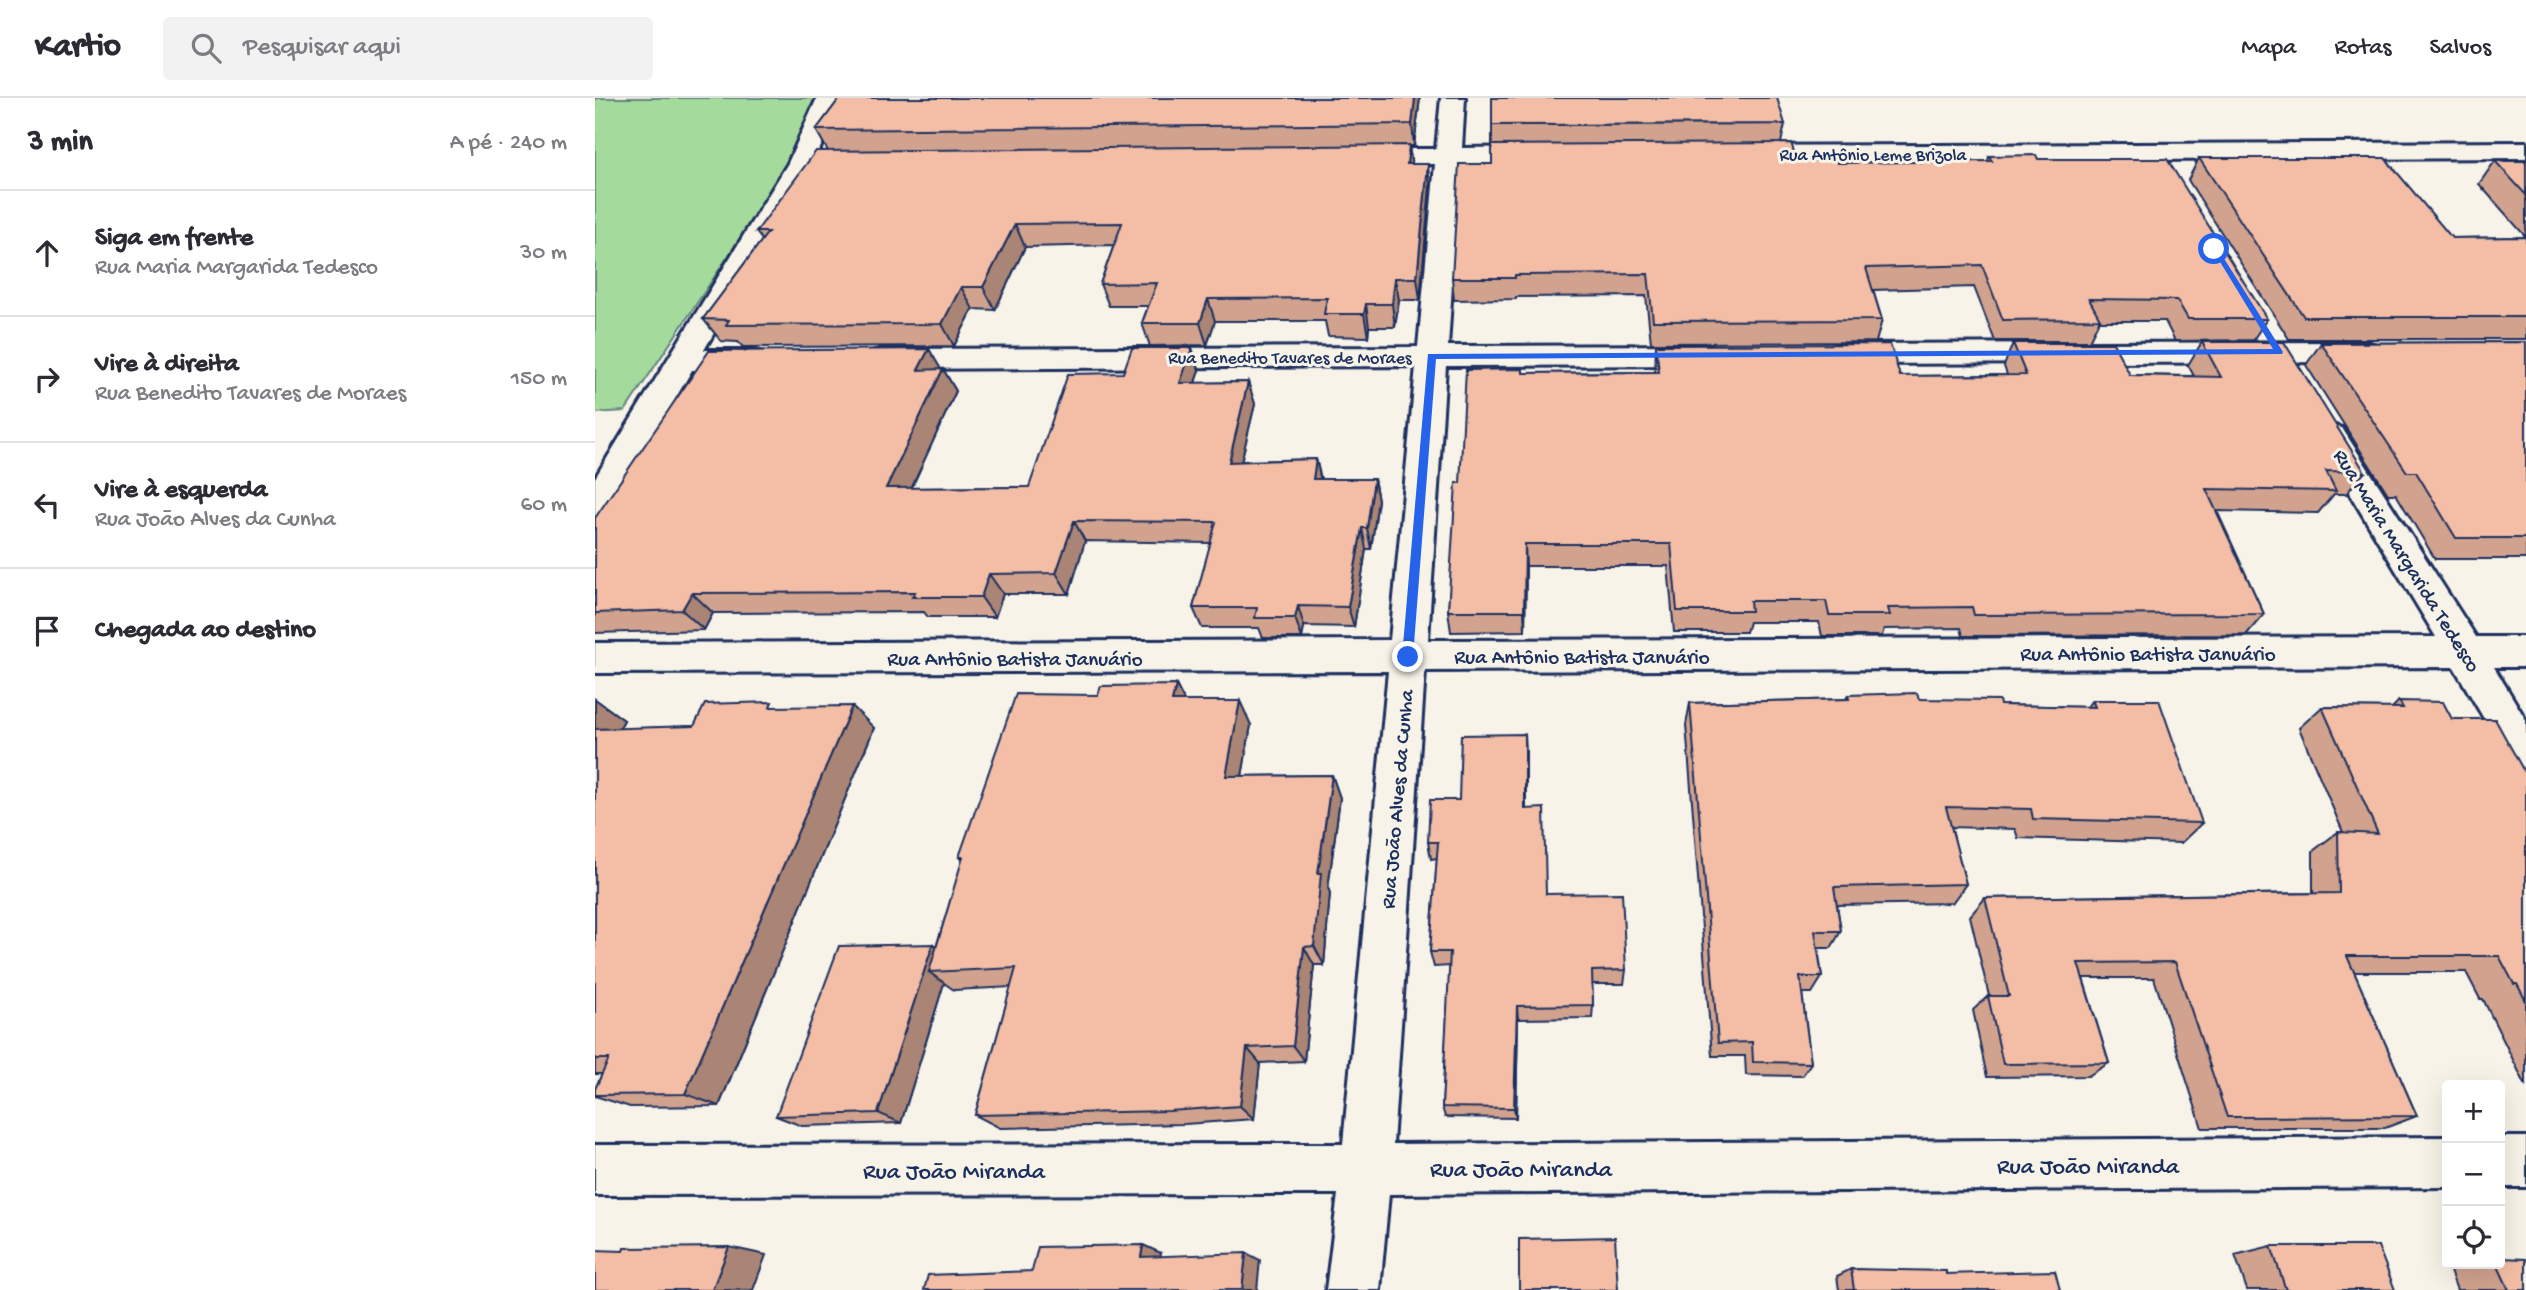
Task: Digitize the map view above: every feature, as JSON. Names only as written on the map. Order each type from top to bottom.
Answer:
[{"type":"street","points":[[595,506],[684,360],[814,163],[829,98]]},
{"type":"street","name":"Rua João Alves da Cunha","points":[[1353,1290],[1366,1169],[1453,98]]},
{"type":"street","name":"Rua Antônio Leme Brizola","points":[[1723,155],[2526,150]]},
{"type":"street","points":[[2155,152],[2175,184]]},
{"type":"street","points":[[1337,157],[1571,155]]},
{"type":"street","name":"Rua Maria Margarida Tedesco","points":[[2257,318],[2526,755]]},
{"type":"street","points":[[1821,354],[2389,351]]},
{"type":"street","name":"Rua Benedito Tavares de Moraes","points":[[850,359],[1737,355]]},
{"type":"street","points":[[684,360],[781,360]]},
{"type":"street","name":"Rua Antônio Batista Januário","points":[[595,658],[2526,652]]},
{"type":"street","points":[[2505,1162],[2526,1162]]},
{"type":"street","name":"Rua João Miranda","points":[[595,1170],[2442,1163]]},
{"type":"green space","points":[[595,98],[828,98],[791,162],[625,411],[595,413]]},
{"type":"building","points":[[840,98],[1415,98],[1412,124],[816,130]]},
{"type":"building","points":[[1492,98],[1777,98],[1785,124],[1492,125]]},
{"type":"building","points":[[1791,143],[1797,160],[1837,160],[1837,163],[1992,161],[1989,156],[2036,155],[2038,159],[2167,159],[2267,319],[2188,319],[2177,300],[2089,299],[2100,319],[2003,320],[1982,265],[1866,268],[1882,320],[1653,321],[1648,274],[1452,278],[1459,164],[1492,164],[1492,145]]},
{"type":"building","points":[[1409,145],[1407,164],[1428,164],[1417,278],[1395,278],[1392,304],[1366,304],[1364,314],[1324,314],[1327,298],[1208,299],[1200,323],[1142,323],[1157,283],[1100,284],[1122,223],[1015,224],[983,287],[961,287],[942,324],[726,325],[729,320],[703,319],[768,232],[756,232],[816,151]]},
{"type":"building","points":[[2199,158],[2385,158],[2452,238],[2526,237],[2526,317],[2304,317]]},
{"type":"building","points":[[2495,161],[2526,161],[2526,195]]},
{"type":"building","points":[[2202,342],[2284,342],[2365,472],[2326,471],[2336,491],[2206,489],[2264,614],[1974,615],[1972,607],[1888,608],[1890,615],[1829,615],[1826,601],[1750,601],[1751,611],[1677,611],[1671,544],[1525,544],[1524,611],[1448,611],[1456,483],[1460,483],[1466,370],[1523,369],[1523,373],[1659,372],[1656,345],[1890,344],[1900,376],[2026,375],[2013,343],[2113,343],[2130,375],[2221,377]]},
{"type":"building","points":[[2526,342],[2526,538],[2456,538],[2416,472],[2407,472],[2321,343]]},
{"type":"building","points":[[1132,348],[1192,348],[1180,383],[1248,382],[1229,462],[1316,459],[1313,479],[1374,479],[1367,528],[1362,528],[1348,607],[1298,606],[1295,618],[1255,618],[1257,608],[1193,608],[1216,522],[1074,521],[1056,573],[989,574],[981,597],[912,597],[915,592],[692,593],[682,610],[595,613],[595,518],[709,351],[929,349],[918,370],[943,369],[886,488],[1029,487],[1068,374],[1123,373]]},
{"type":"building","points":[[1176,685],[1172,701],[1240,701],[1226,776],[1332,775],[1318,873],[1321,873],[1314,946],[1304,947],[1293,1046],[1247,1048],[1240,1106],[1169,1111],[975,1115],[1016,968],[929,972],[963,857],[959,857],[1016,694],[1098,695],[1101,686]]},
{"type":"building","points":[[1917,693],[1919,699],[1999,700],[2000,705],[2095,707],[2092,700],[2159,700],[2202,823],[2033,819],[2031,809],[1946,807],[1966,884],[1834,887],[1841,931],[1815,931],[1822,977],[1800,977],[1811,1063],[1753,1062],[1752,1042],[1718,1043],[1690,703],[1849,699],[1848,695]]},
{"type":"building","points":[[2399,701],[2443,702],[2452,719],[2495,719],[2526,775],[2526,1001],[2499,956],[2347,956],[2417,1116],[2227,1117],[2175,962],[2078,963],[2109,1063],[2003,1064],[1988,996],[2009,996],[1985,898],[2339,893],[2338,832],[2378,834],[2322,707],[2403,708]]},
{"type":"building","points":[[772,702],[770,707],[852,706],[685,1094],[595,1095],[595,1089],[609,1059],[595,1059],[595,729],[694,726],[705,704]]},
{"type":"building","points":[[1525,734],[1525,809],[1544,808],[1546,894],[1622,893],[1626,970],[1592,971],[1593,1005],[1517,1006],[1514,1108],[1442,1107],[1450,952],[1430,952],[1438,842],[1428,842],[1430,800],[1459,800],[1461,735]]},
{"type":"building","points":[[933,944],[878,1113],[776,1116],[839,946]]},
{"type":"building","points":[[1615,1237],[1618,1290],[1519,1290],[1519,1239]]},
{"type":"building","points":[[1143,1245],[1141,1257],[1246,1253],[1242,1290],[924,1290],[928,1275],[1032,1271],[1038,1247]]},
{"type":"building","points":[[2271,1246],[2378,1246],[2395,1290],[2286,1290]]},
{"type":"building","points":[[729,1247],[712,1290],[595,1290],[595,1250]]},
{"type":"building","points":[[2505,1258],[2526,1259],[2526,1290],[2509,1290],[2499,1269],[2505,1269]]},
{"type":"building","points":[[1851,1269],[1946,1271],[1946,1274],[2055,1271],[2060,1290],[1854,1290]]},
{"type":"route","points":[[1408,657],[1431,356],[2279,352],[2214,249]]}]
